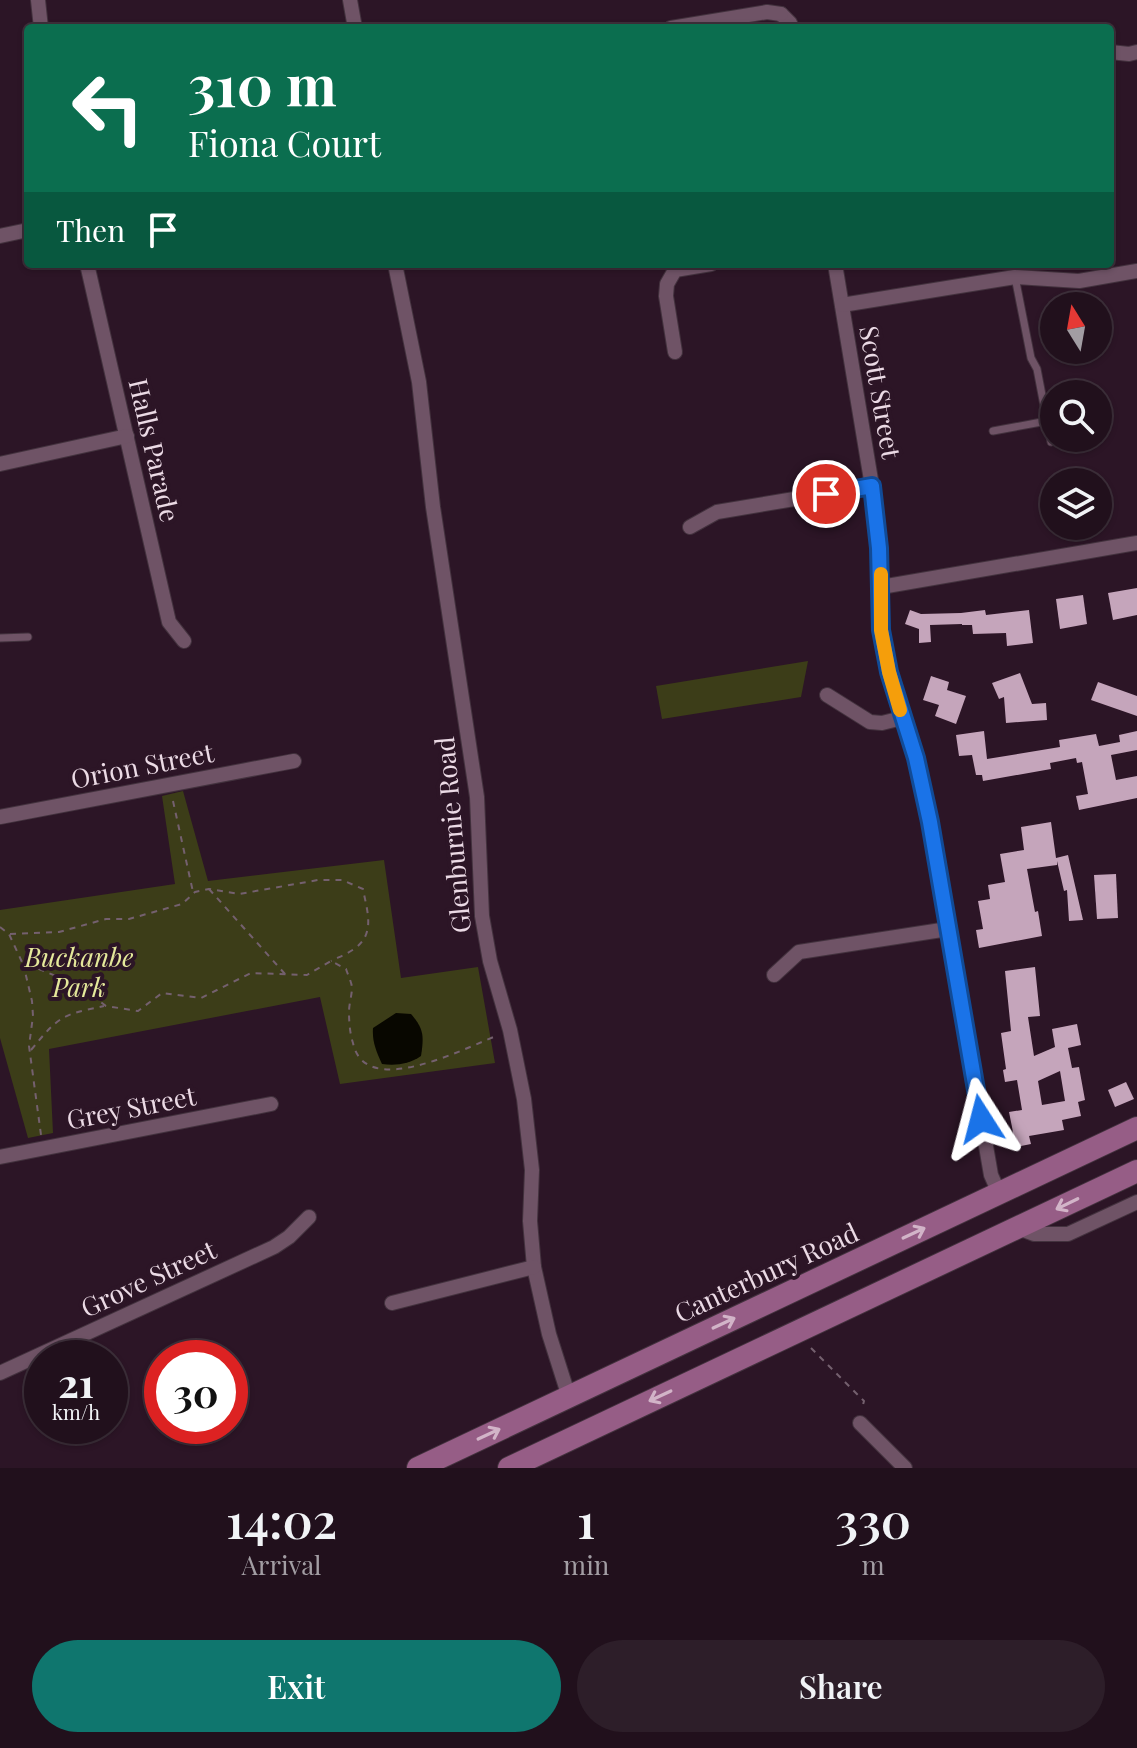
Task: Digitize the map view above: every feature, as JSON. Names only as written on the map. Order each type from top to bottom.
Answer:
[{"type":"main road","name":"Canterbury Road","points":[[418,1468],[1137,1128]]},
{"type":"main road","points":[[523,1465],[1137,1171]]},
{"type":"main road","points":[[999,1193],[1018,1228]]},
{"type":"street","points":[[350,0],[354,24]]},
{"type":"street","points":[[36,3],[40,24]]},
{"type":"street","points":[[695,24],[783,7]]},
{"type":"street","points":[[1114,52],[1137,52]]},
{"type":"street","points":[[0,236],[24,231]]},
{"type":"street","name":"Halls Parade","points":[[88,268],[169,622],[184,641]]},
{"type":"street","name":"Glenburnie Road","points":[[396,268],[419,382],[433,507],[477,797],[482,916],[524,1099],[532,1170],[530,1221],[534,1267],[552,1346],[569,1397]]},
{"type":"street","points":[[675,352],[667,284],[675,270],[687,268]]},
{"type":"street","name":"Scott Street","points":[[836,268],[872,486],[881,587],[881,630],[889,672],[916,758],[930,822],[991,1175],[999,1193]]},
{"type":"street","points":[[842,305],[1015,277],[1079,281],[1137,271]]},
{"type":"street","points":[[0,464],[127,436]]},
{"type":"street","points":[[690,527],[717,512],[872,486]]},
{"type":"street","points":[[881,587],[1137,543]]},
{"type":"street","points":[[827,695],[870,722],[882,723],[902,718]]},
{"type":"street","name":"Orion Street","points":[[0,817],[294,761]]},
{"type":"street","points":[[774,975],[799,952],[948,929]]},
{"type":"street","name":"Grey Street","points":[[0,1157],[271,1104]]},
{"type":"street","points":[[1018,1228],[1034,1234],[1068,1234],[1137,1202]]},
{"type":"street","name":"Grove Street","points":[[0,1373],[274,1247],[309,1217]]},
{"type":"street","points":[[392,1303],[534,1267]]},
{"type":"street","points":[[860,1423],[905,1468]]},
{"type":"lane","points":[[1015,277],[1031,358],[1040,385]]},
{"type":"lane","points":[[993,431],[1040,422]]},
{"type":"lane","points":[[0,638],[28,637]]},
{"type":"path","points":[[170,784],[195,892]]},
{"type":"path","points":[[9,934],[59,932],[106,919],[129,919],[182,904],[195,892],[209,889],[239,894],[318,880],[342,880],[363,889],[370,926],[355,949],[307,975],[251,973],[201,998],[162,993],[138,1011],[106,1006],[68,1014],[52,1024],[30,1051]]},
{"type":"path","points":[[209,889],[285,975]]},
{"type":"path","points":[[0,927],[9,934],[22,962],[32,1001],[30,1051],[42,1148]]},
{"type":"path","points":[[331,961],[346,969],[352,986],[349,1015],[353,1046],[360,1060],[374,1069],[401,1070],[510,1030]]},
{"type":"path","points":[[22,962],[80,986],[106,1006]]},
{"type":"path","points":[[810,1347],[864,1401],[860,1423]]},
{"type":"green space","points":[[808,661],[801,697],[662,719],[656,686]]},
{"type":"green space","name":"Buckanbe Park","points":[[183,791],[208,881],[384,860],[401,978],[478,967],[495,1063],[340,1084],[320,997],[49,1049],[53,1133],[28,1138],[0,1038],[0,910],[175,884],[162,796]]},
{"type":"shaded area","points":[[396,1013],[411,1014],[421,1029],[421,1056],[402,1064],[382,1064],[375,1046],[373,1028]]},
{"type":"building","points":[[1137,588],[1137,615],[1113,620],[1108,593]]},
{"type":"building","points":[[1083,595],[1087,624],[1060,629],[1056,599]]},
{"type":"building","points":[[910,610],[921,614],[985,610],[986,615],[1029,610],[1033,643],[1007,646],[1006,633],[973,634],[972,625],[962,624],[930,625],[931,642],[919,643],[919,629],[905,624]]},
{"type":"building","points":[[1020,673],[1032,704],[1046,703],[1047,720],[1006,723],[1004,697],[999,699],[992,683]]},
{"type":"building","points":[[931,676],[949,682],[947,690],[966,696],[956,724],[935,716],[939,705],[923,700]]},
{"type":"building","points":[[1098,682],[1137,696],[1137,716],[1091,700]]},
{"type":"building","points":[[984,731],[987,759],[1060,747],[1059,740],[1096,734],[1099,746],[1120,742],[1119,735],[1137,731],[1137,750],[1111,755],[1116,780],[1137,776],[1137,798],[1079,810],[1076,796],[1088,794],[1082,762],[1077,763],[1076,758],[1050,763],[1051,769],[983,781],[982,775],[976,775],[972,755],[959,756],[956,735]]},
{"type":"building","points":[[1051,822],[1056,858],[1068,855],[1083,920],[1069,921],[1067,890],[1064,891],[1057,861],[1057,865],[1027,869],[1042,936],[979,948],[976,930],[983,929],[978,901],[990,899],[988,885],[1005,882],[1000,854],[1024,850],[1021,827]]},
{"type":"building","points":[[1116,874],[1118,918],[1097,919],[1094,875]]},
{"type":"building","points":[[1035,967],[1040,1016],[1028,1017],[1034,1056],[1055,1047],[1052,1029],[1077,1024],[1081,1045],[1068,1048],[1072,1068],[1079,1067],[1085,1100],[1078,1102],[1081,1116],[1062,1120],[1064,1130],[1029,1136],[1031,1144],[1016,1147],[1009,1112],[1022,1110],[1017,1080],[1005,1082],[1003,1070],[1006,1069],[1001,1033],[1011,1031],[1005,971]],"holes":[[[1060,1071],[1065,1101],[1042,1105],[1038,1081]]]},
{"type":"building","points":[[1126,1082],[1134,1099],[1115,1107],[1108,1090]]},
{"type":"slow traffic","points":[[881,574],[881,630],[900,710]]},
{"type":"route","points":[[826,494],[872,486],[879,548],[881,630],[889,672],[916,758],[930,822],[981,1119]]}]
